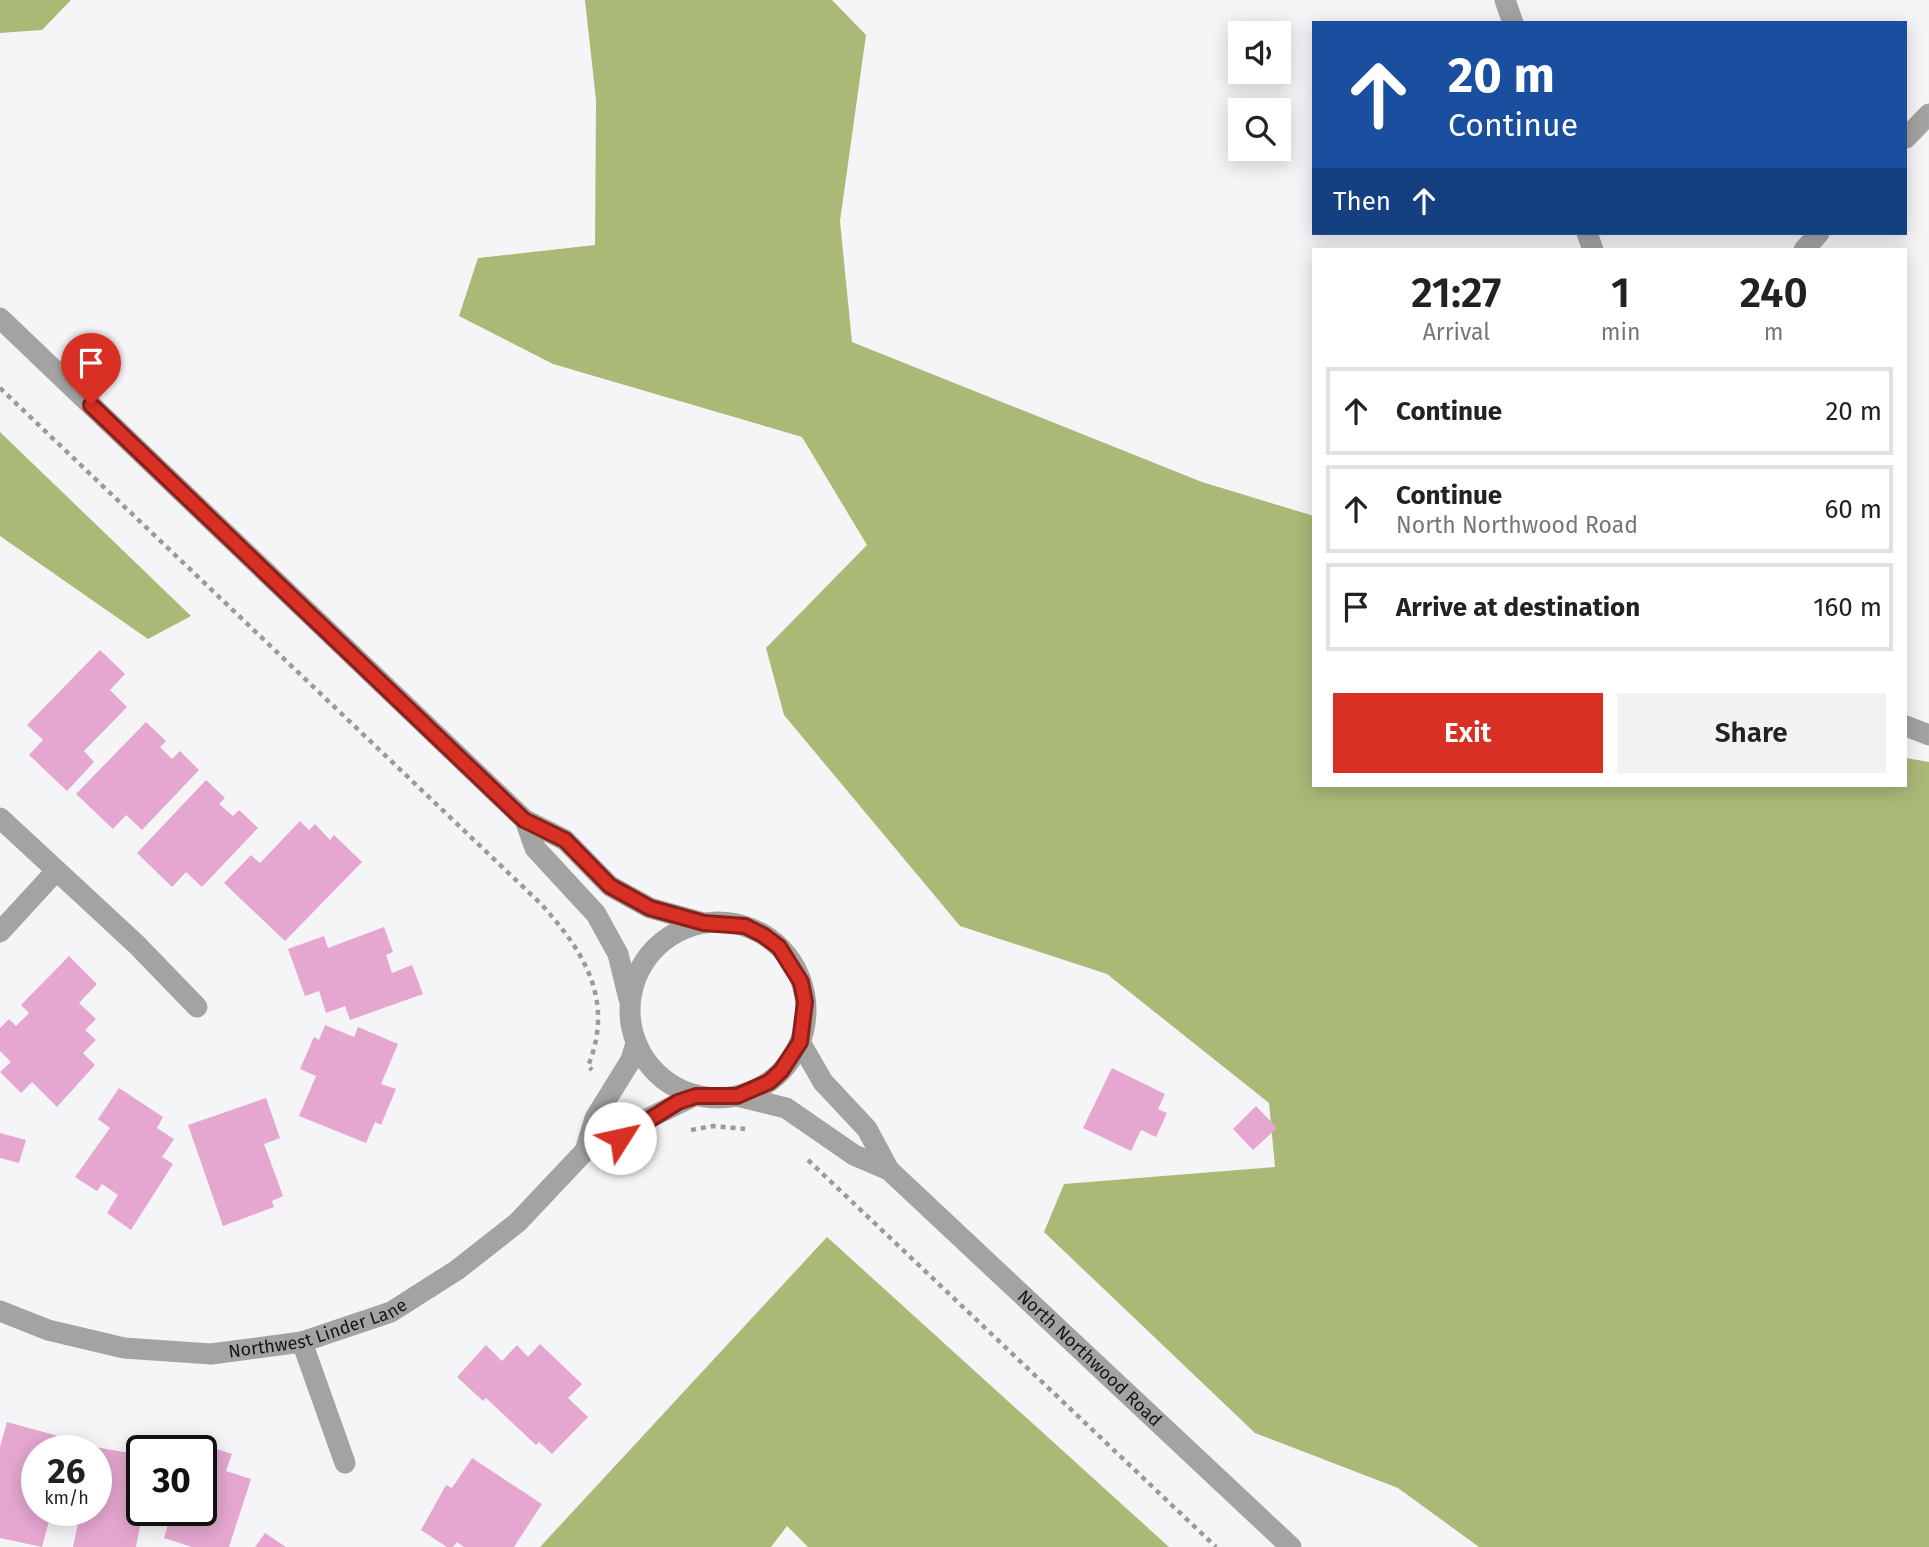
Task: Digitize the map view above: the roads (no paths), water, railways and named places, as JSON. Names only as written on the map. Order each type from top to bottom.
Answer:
[{"type":"street","points":[[1505,0],[1512,21]]},
{"type":"street","points":[[1907,137],[1929,114]]},
{"type":"street","points":[[0,318],[524,820],[565,840],[610,886],[650,908],[704,923],[745,926],[779,947],[801,982],[805,1002],[800,1042],[781,1071],[769,1082],[737,1096],[696,1096],[666,1082],[653,1071],[636,1043],[630,1002],[618,954],[596,914],[535,848],[524,820]]},
{"type":"street","points":[[1907,726],[1929,735]]},
{"type":"street","points":[[0,818],[137,945],[197,1007]]},
{"type":"street","points":[[0,932],[56,871]]},
{"type":"street","points":[[630,1002],[634,983],[654,950],[677,933],[704,923]]},
{"type":"street","name":"North Northwood Road","points":[[800,1042],[822,1082],[867,1129],[889,1170],[1291,1547]]},
{"type":"street","name":"Northwest Linder Lane","points":[[585,1151],[595,1118],[631,1060],[636,1043]]},
{"type":"street","name":"Northwest Linder Lane","points":[[0,1311],[48,1331],[124,1348],[211,1354],[302,1342],[391,1312],[457,1270],[517,1222],[585,1151],[620,1138],[649,1118],[696,1096]]},
{"type":"street","name":"North Northwood Road","points":[[737,1096],[786,1108],[854,1155],[889,1170]]},
{"type":"street","points":[[302,1342],[345,1463]]}]
